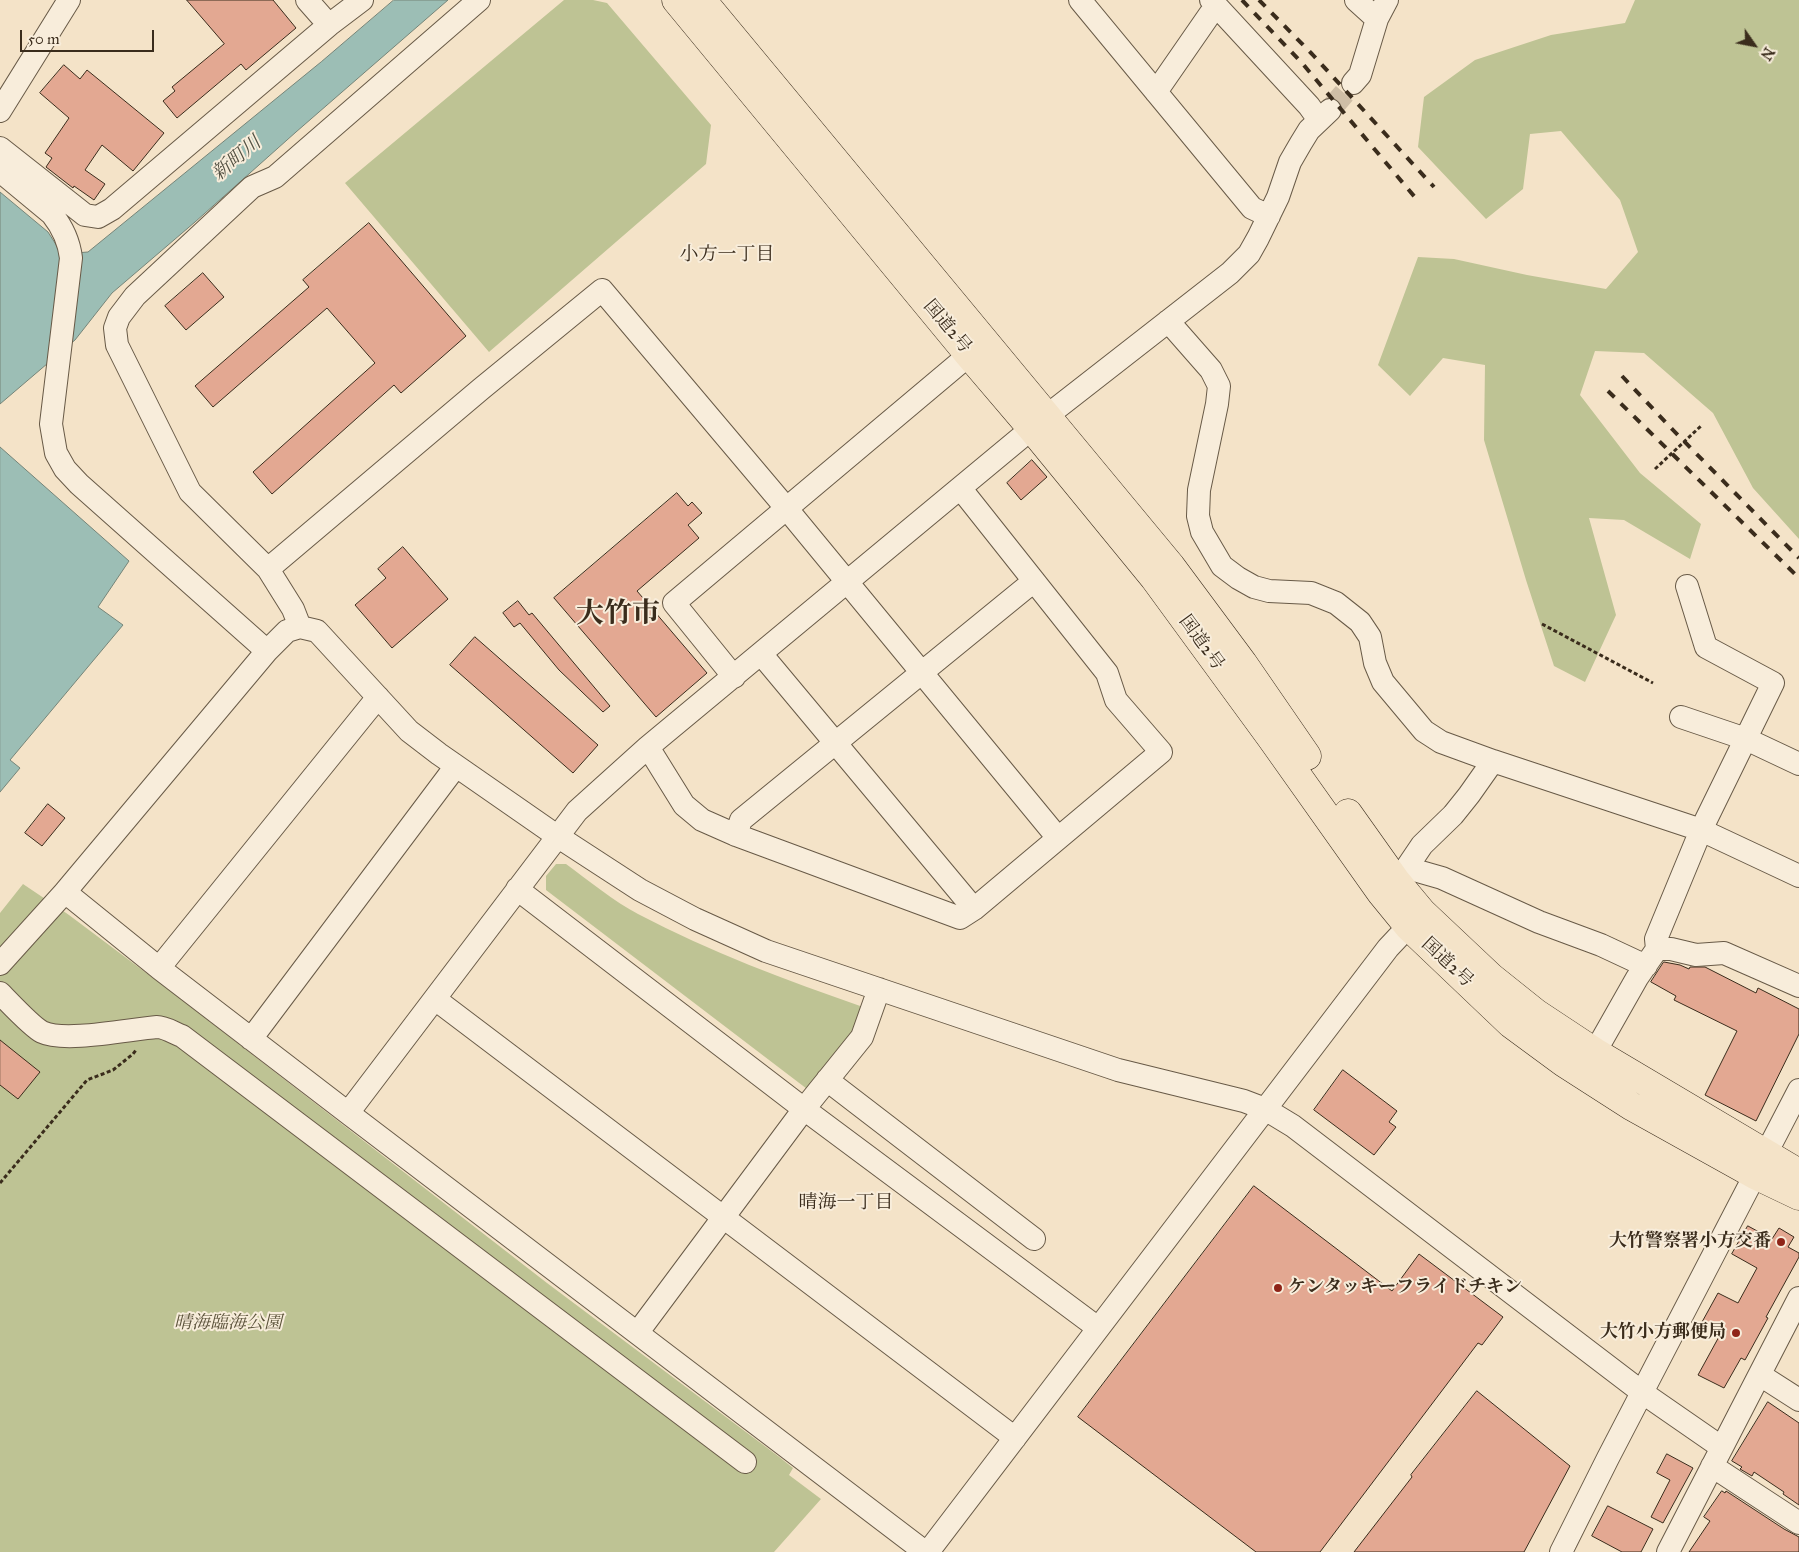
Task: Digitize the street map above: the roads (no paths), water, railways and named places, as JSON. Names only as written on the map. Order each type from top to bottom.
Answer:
[{"type":"highway","name":"国道2号","points":[[676,0],[969,354],[1040,422]]},
{"type":"highway","name":"国道2号","points":[[702,0],[1040,422],[1171,566],[1243,663],[1395,881],[1415,919],[1511,1024],[1564,1063],[1630,1106],[1761,1164],[1799,1173]]},
{"type":"highway","name":"国道2号","points":[[1415,919],[1536,1013],[1761,1164],[1799,1196]]},
{"type":"street","points":[[0,111],[69,0]]},
{"type":"street","points":[[308,0],[330,25]]},
{"type":"street","points":[[0,148],[85,215],[98,217],[112,208],[362,0]]},
{"type":"street","points":[[300,627],[293,609],[268,569],[190,492],[117,346],[115,328],[119,317],[135,296],[252,186],[275,177],[479,0]]},
{"type":"street","points":[[1080,0],[1252,208],[1269,216]]},
{"type":"street","points":[[1353,83],[1360,75],[1382,9],[1356,0]]},
{"type":"street","points":[[348,1113],[577,811],[648,748],[1040,422],[1230,273],[1249,254],[1269,216],[1290,162],[1309,130],[1324,115],[1309,106],[1214,3],[1210,14],[1156,92]]},
{"type":"street","points":[[0,171],[52,214],[69,243],[70,258],[51,424],[56,453],[65,469],[79,484],[267,650]]},
{"type":"street","points":[[268,569],[481,389],[602,290],[787,509],[1058,838]]},
{"type":"street","points":[[1168,321],[1211,370],[1219,386],[1199,490],[1198,516],[1202,532],[1222,566],[1254,587],[1269,591],[1311,593],[1336,603],[1360,622],[1370,637],[1375,663],[1383,682],[1424,731],[1441,742],[1701,830],[1799,876]]},
{"type":"street","points":[[734,677],[674,603],[969,354]]},
{"type":"street","points":[[648,748],[684,805],[702,820],[736,835],[960,918],[974,909],[1160,752],[1116,700],[1107,673],[961,489]]},
{"type":"street","points":[[736,835],[741,820],[1034,581]]},
{"type":"street","points":[[1595,1052],[1637,978],[1652,958],[1656,939],[1701,830],[1773,683],[1706,646],[1687,586]]},
{"type":"street","points":[[0,964],[65,892],[267,650],[287,631],[300,627],[317,631],[409,731],[557,836],[640,890],[695,919],[766,950],[1118,1070],[1244,1101],[1265,1109],[1293,1126],[1643,1393],[1716,1456],[1799,1523]]},
{"type":"street","points":[[762,655],[974,909]]},
{"type":"street","points":[[159,968],[378,698]]},
{"type":"street","points":[[1681,717],[1746,739],[1799,764]]},
{"type":"street","points":[[1395,881],[1422,845],[1453,815],[1470,795],[1493,761]]},
{"type":"street","points":[[251,1039],[456,766]]},
{"type":"street","points":[[1395,881],[1442,878],[1539,922],[1601,946],[1652,958],[1671,949],[1696,955],[1724,953],[1799,986]]},
{"type":"street","points":[[517,889],[804,1109],[1098,1328]]},
{"type":"street","points":[[65,892],[251,1039],[927,1552],[1388,948],[1415,919]]},
{"type":"street","points":[[638,1332],[804,1109],[862,1037],[879,989]]},
{"type":"street","points":[[0,993],[40,1031],[50,1035],[65,1036],[158,1027],[182,1036],[745,1462]]},
{"type":"street","points":[[435,999],[1015,1438]]},
{"type":"street","points":[[827,1080],[1034,1239]]},
{"type":"street","points":[[1561,1552],[1799,1090]]},
{"type":"street","points":[[1668,1552],[1799,1298]]},
{"type":"street","points":[[1760,1375],[1799,1400]]},
{"type":"water","name":"新町川","points":[[394,0],[448,0],[112,293],[75,340],[0,404],[0,192],[48,232],[62,254],[88,252]]},
{"type":"water","points":[[0,447],[129,561],[98,607],[123,625],[10,760],[20,768],[0,792]]},
{"type":"tunnel","points":[[1330,110],[1353,83]]},
{"type":"railway","points":[[1242,0],[1302,63],[1419,202]]},
{"type":"railway","points":[[1259,0],[1312,54],[1434,187]]},
{"type":"railway","points":[[1622,376],[1799,558]]},
{"type":"railway","points":[[1608,391],[1799,578]]},
{"type":"place","name":"大竹警察署小方交番","points":[[1781,1242]]},
{"type":"place","name":"ケンタッキーフライドチキン","points":[[1278,1288]]},
{"type":"place","name":"大竹小方郵便局","points":[[1736,1333]]},
{"type":"district","name":"小方一丁目","points":[[727,255]]},
{"type":"district","name":"大竹市","points":[[618,615]]},
{"type":"district","name":"晴海一丁目","points":[[846,1203]]},
{"type":"park label","name":"晴海臨海公園","points":[[228,1324]]}]
